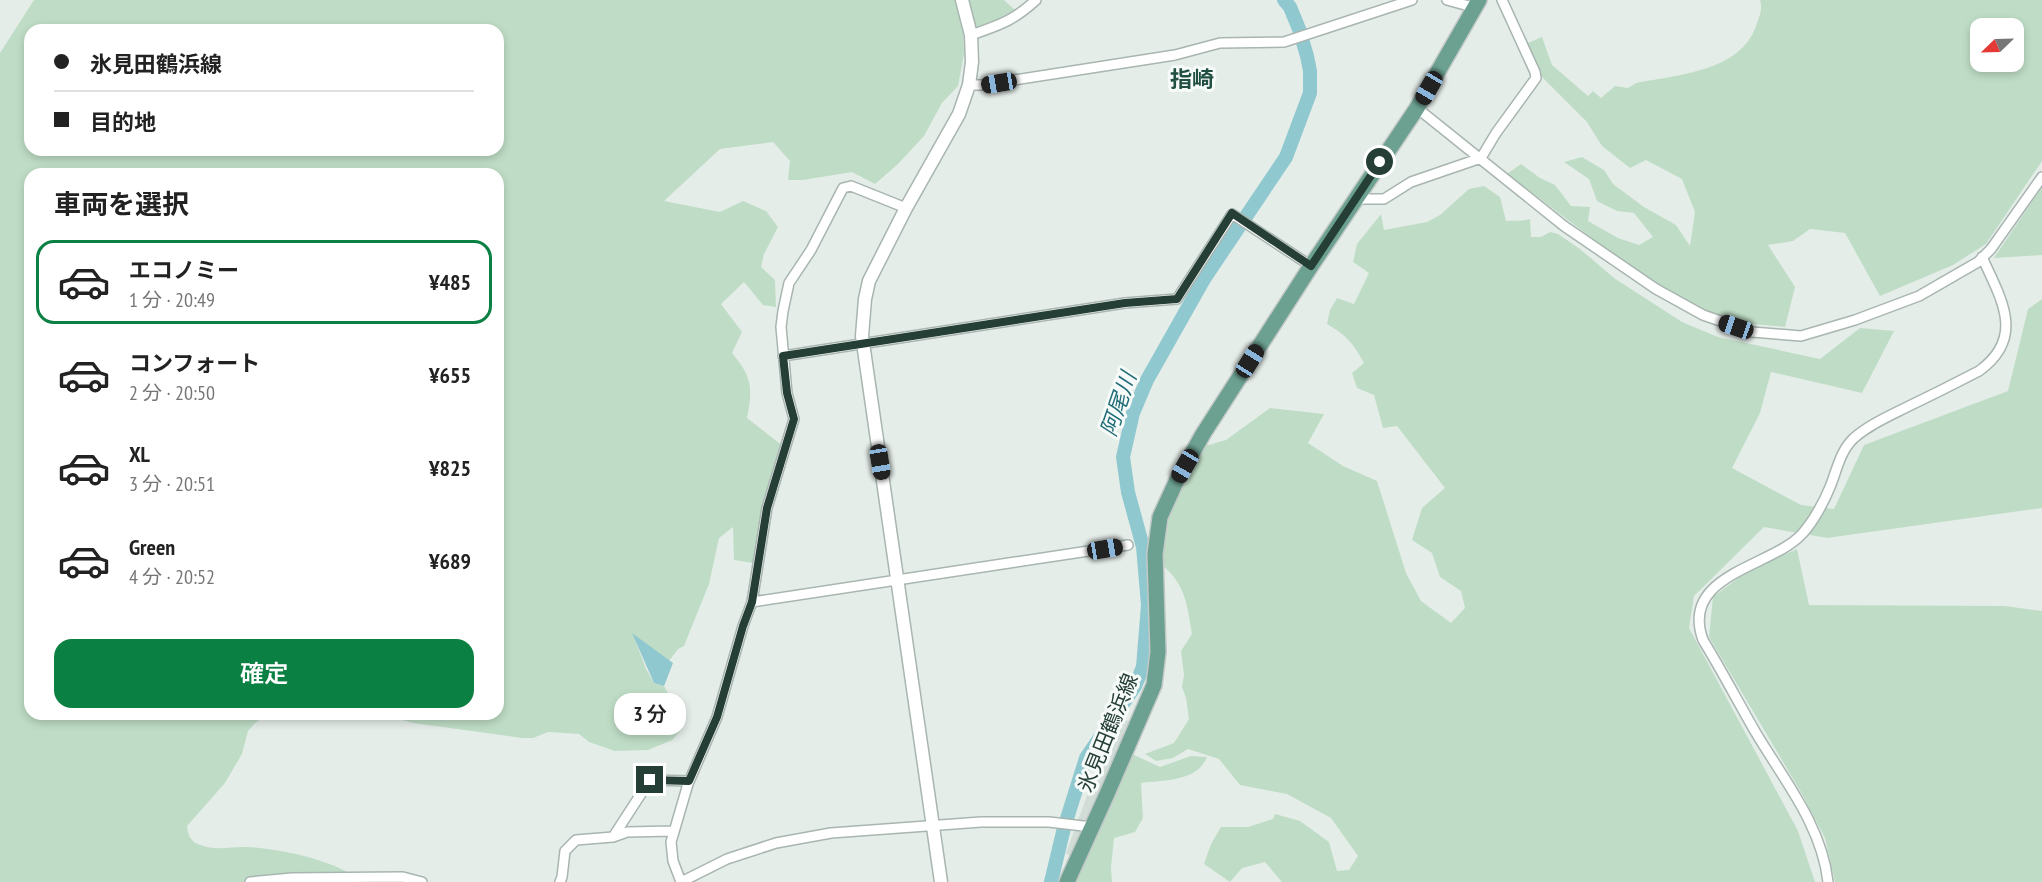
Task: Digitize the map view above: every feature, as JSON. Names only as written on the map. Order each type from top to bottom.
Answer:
[{"type":"main road","name":"氷見田鶴浜線","points":[[1067,882],[1086,826],[1154,685],[1158,652],[1155,554],[1160,517],[1176,482],[1203,434],[1311,266],[1417,108],[1478,4]]},
{"type":"street","points":[[941,882],[862,345],[864,310],[869,282],[906,208],[959,114],[969,85],[972,62],[971,35],[962,0]]},
{"type":"street","points":[[971,35],[1005,24],[1036,0]]},
{"type":"street","points":[[969,85],[982,86],[1129,63],[1175,55],[1220,43],[1279,43],[1412,0]]},
{"type":"street","points":[[1447,0],[1478,4]]},
{"type":"street","points":[[1355,199],[1384,199],[1411,182],[1481,158],[1496,133],[1536,78],[1502,0]]},
{"type":"street","points":[[1417,108],[1564,226],[1656,290],[1703,315],[1752,333],[1800,336],[1855,320],[1919,296],[1948,281],[1991,249],[2042,177]]},
{"type":"street","points":[[906,208],[851,186],[843,188],[811,250],[789,283],[781,327],[787,393],[794,419],[767,508],[752,602],[717,717],[689,781],[673,831],[671,842],[673,861],[681,882],[727,859],[776,843],[831,833],[981,822],[1056,823],[1086,826]]},
{"type":"street","points":[[783,356],[1125,303],[1177,299],[1232,213],[1311,266]]},
{"type":"street","points":[[1828,882],[1826,861],[1818,838],[1793,792],[1756,734],[1704,640],[1700,631],[1702,606],[1718,584],[1753,562],[1779,551],[1802,535],[1829,489],[1841,457],[1852,440],[1869,426],[1979,371],[1991,362],[2000,350],[2006,330],[2006,314],[1982,257]]},
{"type":"street","points":[[752,602],[1128,545]]},
{"type":"street","points":[[613,837],[650,780],[689,781]]},
{"type":"street","points":[[560,882],[565,851],[576,840],[613,837],[627,832],[673,831]]},
{"type":"street","points":[[250,882],[292,878],[403,877],[422,882]]},
{"type":"shaded area","points":[[1125,720],[1133,722],[1073,858],[1066,853],[1099,763]]},
{"type":"green space","points":[[34,0],[957,0],[963,18],[964,54],[958,86],[942,103],[924,136],[898,164],[875,184],[852,172],[803,180],[788,180],[790,161],[773,142],[720,149],[664,201],[720,212],[743,201],[766,211],[778,227],[764,254],[761,267],[775,280],[776,307],[763,305],[744,282],[721,304],[742,332],[732,353],[744,369],[749,383],[750,399],[747,418],[783,446],[763,500],[753,563],[734,560],[733,527],[719,538],[709,584],[684,646],[678,649],[669,661],[633,634],[646,669],[654,683],[664,686],[682,729],[672,740],[648,750],[615,751],[589,742],[579,734],[548,732],[533,738],[522,738],[402,720],[504,720],[504,168],[24,168],[24,720],[259,720],[248,731],[242,754],[225,783],[187,826],[190,837],[195,843],[209,847],[271,849],[305,856],[338,867],[361,882],[0,882],[0,53]]},
{"type":"green space","points":[[966,0],[1004,0],[1017,12],[980,28],[974,28]]},
{"type":"green space","points":[[1760,0],[2042,0],[2042,161],[1986,244],[1953,265],[1880,296],[1845,233],[1810,229],[1793,241],[1768,245],[1795,287],[1785,327],[1741,323],[1703,311],[1638,273],[1507,174],[1521,164],[1540,178],[1555,185],[1571,206],[1590,207],[1588,221],[1618,238],[1639,245],[1653,237],[1634,213],[1617,211],[1597,201],[1589,179],[1564,162],[1582,157],[1604,170],[1613,184],[1644,207],[1676,225],[1690,246],[1695,212],[1682,179],[1646,160],[1630,168],[1602,146],[1587,122],[1540,75],[1528,43],[1542,37],[1552,65],[1588,96],[1593,91],[1601,98],[1615,86],[1628,88],[1636,83],[1687,74],[1722,62],[1748,41],[1761,10]]},
{"type":"green space","points":[[1484,186],[1500,197],[1506,221],[1530,219],[1531,237],[1541,237],[1550,232],[1558,234],[1614,278],[1682,322],[1718,337],[1820,359],[1860,328],[1894,331],[1862,393],[1771,372],[1760,413],[1732,468],[1801,505],[1834,509],[1864,445],[2008,391],[2028,309],[2042,299],[2042,508],[1827,538],[1764,527],[1694,596],[1689,628],[1798,831],[1815,882],[1282,882],[1265,862],[1242,868],[1230,882],[1204,864],[1211,844],[1221,827],[1248,827],[1273,819],[1275,814],[1300,821],[1329,842],[1337,871],[1349,870],[1358,856],[1331,818],[1287,794],[1240,785],[1219,759],[1188,749],[1173,758],[1156,761],[1145,754],[1174,743],[1189,719],[1182,687],[1184,675],[1181,651],[1192,634],[1189,614],[1181,588],[1162,565],[1171,505],[1198,448],[1226,440],[1270,408],[1324,414],[1308,443],[1343,466],[1377,481],[1406,573],[1421,601],[1451,623],[1465,608],[1461,591],[1440,577],[1432,553],[1412,540],[1422,508],[1445,488],[1397,426],[1383,428],[1374,395],[1357,388],[1352,373],[1364,363],[1349,340],[1327,324],[1330,310],[1337,298],[1354,304],[1369,273],[1353,262],[1357,244],[1381,214],[1384,230],[1427,222],[1440,215],[1469,189]]},
{"type":"green space","points":[[2042,187],[2042,255],[1994,258]]},
{"type":"green space","points":[[1797,549],[1809,605],[2005,606],[2042,611],[2042,882],[1835,882],[1825,838],[1802,794],[1709,637],[1713,597],[1749,570]]},
{"type":"green space","points":[[1130,753],[1160,767],[1191,756],[1207,757],[1196,771],[1188,775],[1141,783],[1143,818],[1135,832],[1114,838],[1112,882],[1073,882]]},
{"type":"water","points":[[632,633],[673,663],[664,686],[654,683]]},
{"type":"waterway","name":"阿尾川","points":[[1051,882],[1064,828],[1086,758],[1135,686],[1143,667],[1148,605],[1143,547],[1128,492],[1123,457],[1133,413],[1147,380],[1204,279],[1286,157],[1310,93],[1307,56],[1290,7],[1284,0]]},
{"type":"district","name":"指崎","points":[[1192,79]]},
{"type":"route","points":[[650,780],[689,781],[717,717],[752,602],[767,508],[794,419],[787,393],[783,356],[1125,303],[1177,299],[1232,213],[1311,266],[1380,162]]}]
